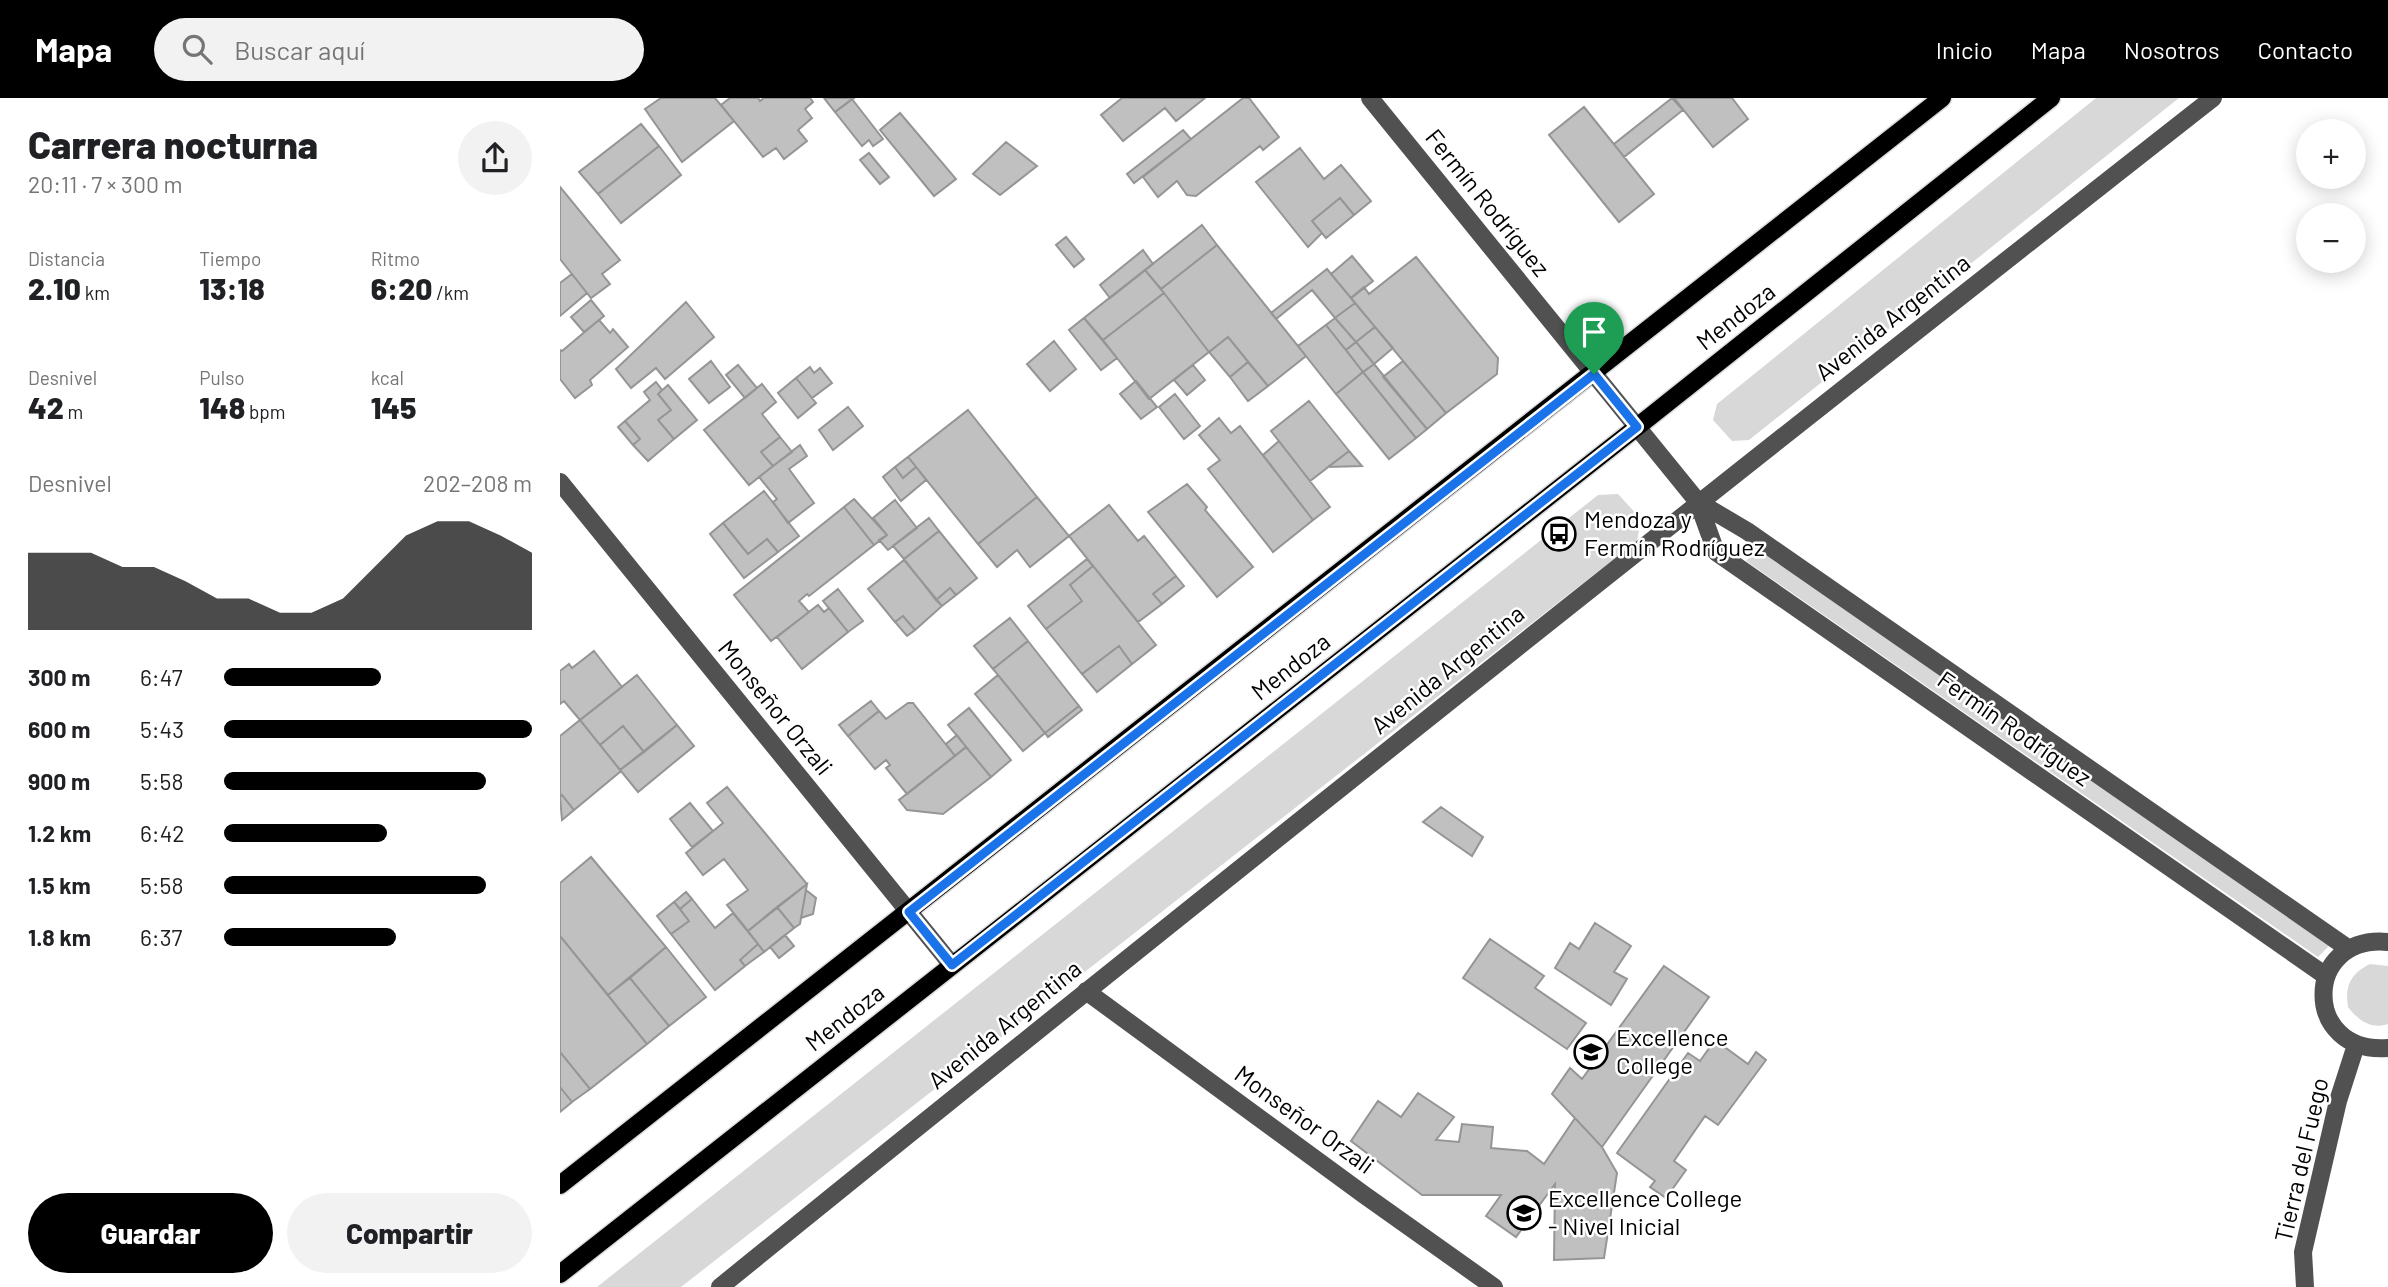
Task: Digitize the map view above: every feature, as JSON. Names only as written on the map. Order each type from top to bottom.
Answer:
[{"type":"main road","name":"Mendoza","points":[[560,1185],[1942,98]]},
{"type":"main road","name":"Mendoza","points":[[560,1274],[2051,98]]},
{"type":"street","name":"Fermín Rodríguez","points":[[1370,98],[1698,502],[1716,552],[2326,976]]},
{"type":"street","name":"Avenida Argentina","points":[[720,1287],[1086,990],[1698,502],[2213,98]]},
{"type":"street","name":"Monseñor Orzali","points":[[560,482],[952,965]]},
{"type":"street","name":"Fermín Rodríguez","points":[[1698,502],[1746,531],[2348,949]]},
{"type":"street","points":[[2388,942],[2372,940],[2348,949],[2328,969],[2323,986],[2323,1004],[2329,1021],[2341,1035],[2356,1045],[2374,1049],[2388,1048]]},
{"type":"street","name":"Monseñor Orzali","points":[[1086,990],[1494,1287]]},
{"type":"street","name":"Tierra del Fuego","points":[[2305,1287],[2303,1252],[2338,1101],[2356,1045]]},
{"type":"shaded area","points":[[2096,98],[2179,98],[1749,440],[1732,441],[1713,420],[1717,404]]},
{"type":"shaded area","points":[[1618,494],[1641,519],[1637,541],[681,1287],[597,1287],[1598,495]]},
{"type":"shaded area","points":[[1756,548],[2329,946],[2318,957],[1746,561]]},
{"type":"shaded area","points":[[2370,964],[2388,966],[2388,1024],[2382,1026],[2365,1023],[2348,1007],[2350,981]]},
{"type":"building","points":[[661,98],[715,98],[734,121],[682,162],[645,109]]},
{"type":"building","points":[[730,98],[758,98],[760,101],[764,98],[810,98],[813,102],[805,109],[812,118],[798,130],[807,141],[784,159],[776,148],[763,157],[721,105]]},
{"type":"building","points":[[824,98],[854,98],[835,112]]},
{"type":"building","points":[[1122,98],[1205,98],[1176,121],[1165,108],[1123,141],[1101,115]]},
{"type":"building","points":[[1243,98],[1249,98],[1279,137],[1263,150],[1260,146],[1196,196],[1187,195],[1177,181],[1158,197],[1143,177]]},
{"type":"building","points":[[1672,98],[1683,110],[1624,157],[1614,144]]},
{"type":"building","points":[[1674,98],[1732,98],[1748,119],[1713,147]]},
{"type":"building","points":[[852,99],[883,139],[873,146],[869,140],[862,146],[835,112]]},
{"type":"building","points":[[1584,107],[1654,194],[1619,222],[1549,135]]},
{"type":"building","points":[[900,113],[956,179],[934,196],[880,130]]},
{"type":"building","points":[[641,124],[659,146],[598,194],[579,172]]},
{"type":"building","points":[[1183,130],[1191,139],[1134,183],[1127,174]]},
{"type":"building","points":[[1006,142],[1037,166],[1000,195],[973,174]]},
{"type":"building","points":[[659,146],[681,175],[621,223],[598,194]]},
{"type":"building","points":[[1300,148],[1324,179],[1341,165],[1371,201],[1354,215],[1340,198],[1312,221],[1322,233],[1308,247],[1256,182]]},
{"type":"building","points":[[869,153],[889,177],[880,184],[860,160]]},
{"type":"building","points":[[560,187],[620,260],[602,274],[610,284],[591,298],[560,259]]},
{"type":"building","points":[[1340,198],[1354,215],[1326,238],[1312,221]]},
{"type":"building","points":[[1202,225],[1217,245],[1161,289],[1145,270]]},
{"type":"building","points":[[1066,237],[1084,259],[1074,267],[1056,245]]},
{"type":"building","points":[[1217,245],[1306,356],[1268,386],[1228,337],[1209,352],[1161,289]]},
{"type":"building","points":[[1143,250],[1153,264],[1110,298],[1100,285]]},
{"type":"building","points":[[1352,256],[1373,281],[1351,298],[1331,274]]},
{"type":"building","points":[[1416,257],[1498,358],[1497,374],[1446,413],[1351,298],[1364,287],[1369,294]]},
{"type":"building","points":[[1327,269],[1355,303],[1335,318],[1312,290],[1276,319],[1271,313]]},
{"type":"building","points":[[1145,270],[1164,293],[1103,340],[1084,318]]},
{"type":"building","points":[[572,274],[587,293],[560,316],[560,283]]},
{"type":"building","points":[[1164,293],[1209,352],[1149,399],[1103,340]]},
{"type":"building","points":[[591,300],[604,316],[584,332],[571,317]]},
{"type":"building","points":[[686,302],[714,337],[665,379],[656,368],[631,388],[616,369]]},
{"type":"building","points":[[1355,303],[1375,327],[1356,342],[1335,318]]},
{"type":"building","points":[[1084,318],[1117,358],[1101,370],[1069,330]]},
{"type":"building","points":[[1335,318],[1356,342],[1346,350],[1326,325]]},
{"type":"building","points":[[599,320],[610,333],[613,329],[628,347],[590,380],[592,385],[575,398],[560,379],[560,350]]},
{"type":"building","points":[[1326,325],[1363,372],[1336,394],[1298,346]]},
{"type":"building","points":[[1375,327],[1393,348],[1374,364],[1356,342]]},
{"type":"building","points":[[1228,337],[1248,362],[1230,377],[1209,352]]},
{"type":"building","points":[[1054,341],[1076,369],[1050,391],[1027,364]]},
{"type":"building","points":[[1356,342],[1374,364],[1363,372],[1346,350]]},
{"type":"building","points":[[711,361],[730,387],[709,403],[689,379]]},
{"type":"building","points":[[1403,361],[1446,413],[1427,429],[1383,377]]},
{"type":"building","points":[[1248,362],[1268,386],[1248,401],[1230,377]]},
{"type":"building","points":[[1374,364],[1427,429],[1416,438],[1363,372]]},
{"type":"building","points":[[738,365],[757,388],[745,398],[726,375]]},
{"type":"building","points":[[1193,365],[1205,380],[1187,395],[1174,380]]},
{"type":"building","points":[[810,367],[814,373],[820,368],[832,383],[812,398],[796,378]]},
{"type":"building","points":[[1363,372],[1416,438],[1389,459],[1336,394]]},
{"type":"building","points":[[796,378],[816,403],[798,418],[778,393]]},
{"type":"building","points":[[1136,381],[1157,407],[1141,419],[1120,394]]},
{"type":"building","points":[[656,382],[662,390],[658,394],[671,410],[658,420],[674,439],[648,461],[633,445],[640,439],[625,421],[650,400],[644,392]]},
{"type":"building","points":[[762,384],[776,402],[762,414],[780,437],[761,452],[773,466],[749,485],[704,430]]},
{"type":"building","points":[[668,385],[697,420],[674,439],[658,420],[671,410],[658,394]]},
{"type":"building","points":[[1175,394],[1200,426],[1184,439],[1159,407]]},
{"type":"building","points":[[1309,401],[1349,451],[1310,481],[1271,431]]},
{"type":"building","points":[[848,407],[863,426],[833,450],[819,430]]},
{"type":"building","points":[[968,410],[1037,497],[978,544],[908,457]]},
{"type":"building","points":[[1219,418],[1231,433],[1240,426],[1313,520],[1273,552],[1208,469],[1220,460],[1199,435]]},
{"type":"building","points":[[625,421],[640,439],[633,445],[618,427]]},
{"type":"building","points":[[780,437],[792,452],[773,466],[761,452]]},
{"type":"building","points":[[1279,441],[1330,507],[1313,520],[1263,455]]},
{"type":"building","points":[[800,445],[807,456],[789,469],[814,503],[788,523],[773,502],[777,499],[759,477]]},
{"type":"building","points":[[1349,451],[1362,466],[1328,467]]},
{"type":"building","points":[[908,457],[916,467],[903,478],[895,467]]},
{"type":"building","points":[[895,467],[903,478],[916,467],[926,480],[901,501],[883,477]]},
{"type":"building","points":[[1187,484],[1253,567],[1217,597],[1148,512]]},
{"type":"building","points":[[764,491],[799,536],[778,552],[767,539],[748,554],[723,523]]},
{"type":"building","points":[[1037,497],[1069,536],[1030,567],[1017,550],[997,567],[978,544]]},
{"type":"building","points":[[854,499],[887,535],[874,545],[844,507]]},
{"type":"building","points":[[895,500],[917,528],[888,550],[879,540],[887,535],[873,518]]},
{"type":"building","points":[[1109,505],[1138,541],[1144,536],[1176,576],[1153,594],[1162,604],[1138,622],[1069,536]]},
{"type":"building","points":[[844,507],[874,545],[799,601],[809,612],[771,641],[734,595]]},
{"type":"building","points":[[929,518],[939,531],[904,559],[893,546]]},
{"type":"building","points":[[723,523],[748,554],[767,539],[778,552],[744,578],[710,534]]},
{"type":"building","points":[[939,531],[977,578],[956,595],[950,588],[936,600],[904,559]]},
{"type":"building","points":[[1087,559],[1093,566],[1070,585],[1082,601],[1046,629],[1028,606]]},
{"type":"building","points":[[904,560],[942,606],[915,630],[903,616],[895,622],[868,589]]},
{"type":"building","points":[[1093,566],[1156,645],[1132,664],[1119,646],[1082,674],[1046,629],[1082,601],[1070,585]]},
{"type":"building","points":[[1176,576],[1184,586],[1162,604],[1153,594]]},
{"type":"building","points":[[950,588],[956,595],[942,606],[936,600]]},
{"type":"building","points":[[838,589],[863,621],[848,632],[823,601]]},
{"type":"building","points":[[818,605],[824,612],[829,608],[848,632],[802,669],[777,637]]},
{"type":"building","points":[[903,616],[915,630],[907,636],[895,622]]},
{"type":"building","points":[[1010,618],[1028,641],[993,669],[974,646]]},
{"type":"building","points":[[1028,641],[1079,706],[1045,733],[993,669]]},
{"type":"building","points":[[1119,646],[1132,664],[1097,692],[1082,674]]},
{"type":"building","points":[[594,651],[622,687],[580,720],[564,701],[560,704],[560,671],[569,664],[572,668]]},
{"type":"building","points":[[637,675],[677,725],[644,752],[623,726],[600,745],[580,720]]},
{"type":"building","points":[[998,675],[1045,733],[1023,751],[975,694]]},
{"type":"building","points":[[871,701],[879,711],[848,736],[839,725]]},
{"type":"building","points":[[908,703],[913,703],[955,756],[907,794],[886,768],[890,765],[886,760],[875,769],[848,736],[879,711],[886,719]]},
{"type":"building","points":[[1079,706],[1082,710],[1048,737],[1045,733]]},
{"type":"building","points":[[969,708],[1011,760],[991,777],[948,725]]},
{"type":"building","points":[[580,720],[621,771],[574,810],[562,795],[560,797],[560,736]]},
{"type":"building","points":[[677,725],[694,746],[638,792],[620,770]]},
{"type":"building","points":[[623,726],[644,752],[620,770],[600,745]]},
{"type":"building","points":[[957,735],[966,747],[955,756],[946,744]]},
{"type":"building","points":[[966,747],[991,777],[943,814],[907,810],[899,800]]},
{"type":"building","points":[[727,787],[807,884],[748,931],[727,905],[748,890],[724,859],[703,875],[686,853],[723,823],[707,803]]},
{"type":"building","points":[[562,795],[574,810],[562,820],[560,797]]},
{"type":"building","points":[[690,803],[713,831],[692,847],[670,819]]},
{"type":"building","points":[[1441,807],[1483,837],[1472,856],[1423,822]]},
{"type":"building","points":[[591,857],[666,947],[608,995],[560,936],[560,883]]},
{"type":"building","points":[[807,884],[800,924],[794,928],[777,907]]},
{"type":"building","points":[[806,890],[816,898],[813,914],[801,918]]},
{"type":"building","points":[[686,892],[692,899],[680,909],[674,902]]},
{"type":"building","points":[[692,899],[715,928],[733,913],[758,944],[740,960],[745,966],[715,990],[671,934],[689,921],[680,909]]},
{"type":"building","points":[[674,902],[689,921],[671,934],[657,916]]},
{"type":"building","points":[[777,907],[794,928],[764,952],[748,931]]},
{"type":"building","points":[[1595,923],[1631,946],[1614,972],[1627,979],[1611,1005],[1555,968],[1570,943],[1579,949]]},
{"type":"building","points":[[785,935],[794,946],[779,958],[770,947]]},
{"type":"building","points":[[560,936],[647,1044],[590,1089],[560,1052]]},
{"type":"building","points":[[1490,939],[1544,976],[1535,988],[1586,1023],[1567,1049],[1463,978]]},
{"type":"building","points":[[758,944],[764,952],[745,966],[740,960]]},
{"type":"building","points":[[666,947],[706,997],[669,1026],[630,978]]},
{"type":"building","points":[[1664,966],[1709,997],[1602,1147],[1552,1094],[1570,1068],[1582,1079]]},
{"type":"building","points":[[630,978],[669,1026],[647,1044],[608,995]]},
{"type":"building","points":[[1715,1040],[1748,1064],[1756,1052],[1766,1060],[1718,1125],[1705,1116],[1674,1161],[1686,1170],[1666,1198],[1650,1187],[1655,1181],[1617,1153],[1688,1053],[1700,1061]]},
{"type":"building","points":[[560,1052],[590,1089],[572,1102],[560,1087]]},
{"type":"building","points":[[560,1087],[572,1102],[560,1112]]},
{"type":"building","points":[[1418,1093],[1454,1117],[1436,1140],[1459,1142],[1462,1124],[1493,1127],[1491,1148],[1527,1151],[1544,1164],[1575,1118],[1602,1147],[1617,1173],[1604,1258],[1554,1260],[1555,1184],[1516,1237],[1486,1216],[1501,1195],[1422,1195],[1351,1141],[1378,1101],[1401,1117]]},
{"type":"place","name":"Mendoza y Fermín Rodríguez","points":[[1559,534]]},
{"type":"place","name":"Excellence College","points":[[1591,1052]]},
{"type":"place","name":"Excellence College - Nivel Inicial","points":[[1524,1213]]},
{"type":"route","points":[[1594,374],[1637,427],[952,965],[909,912],[1594,374]]}]
